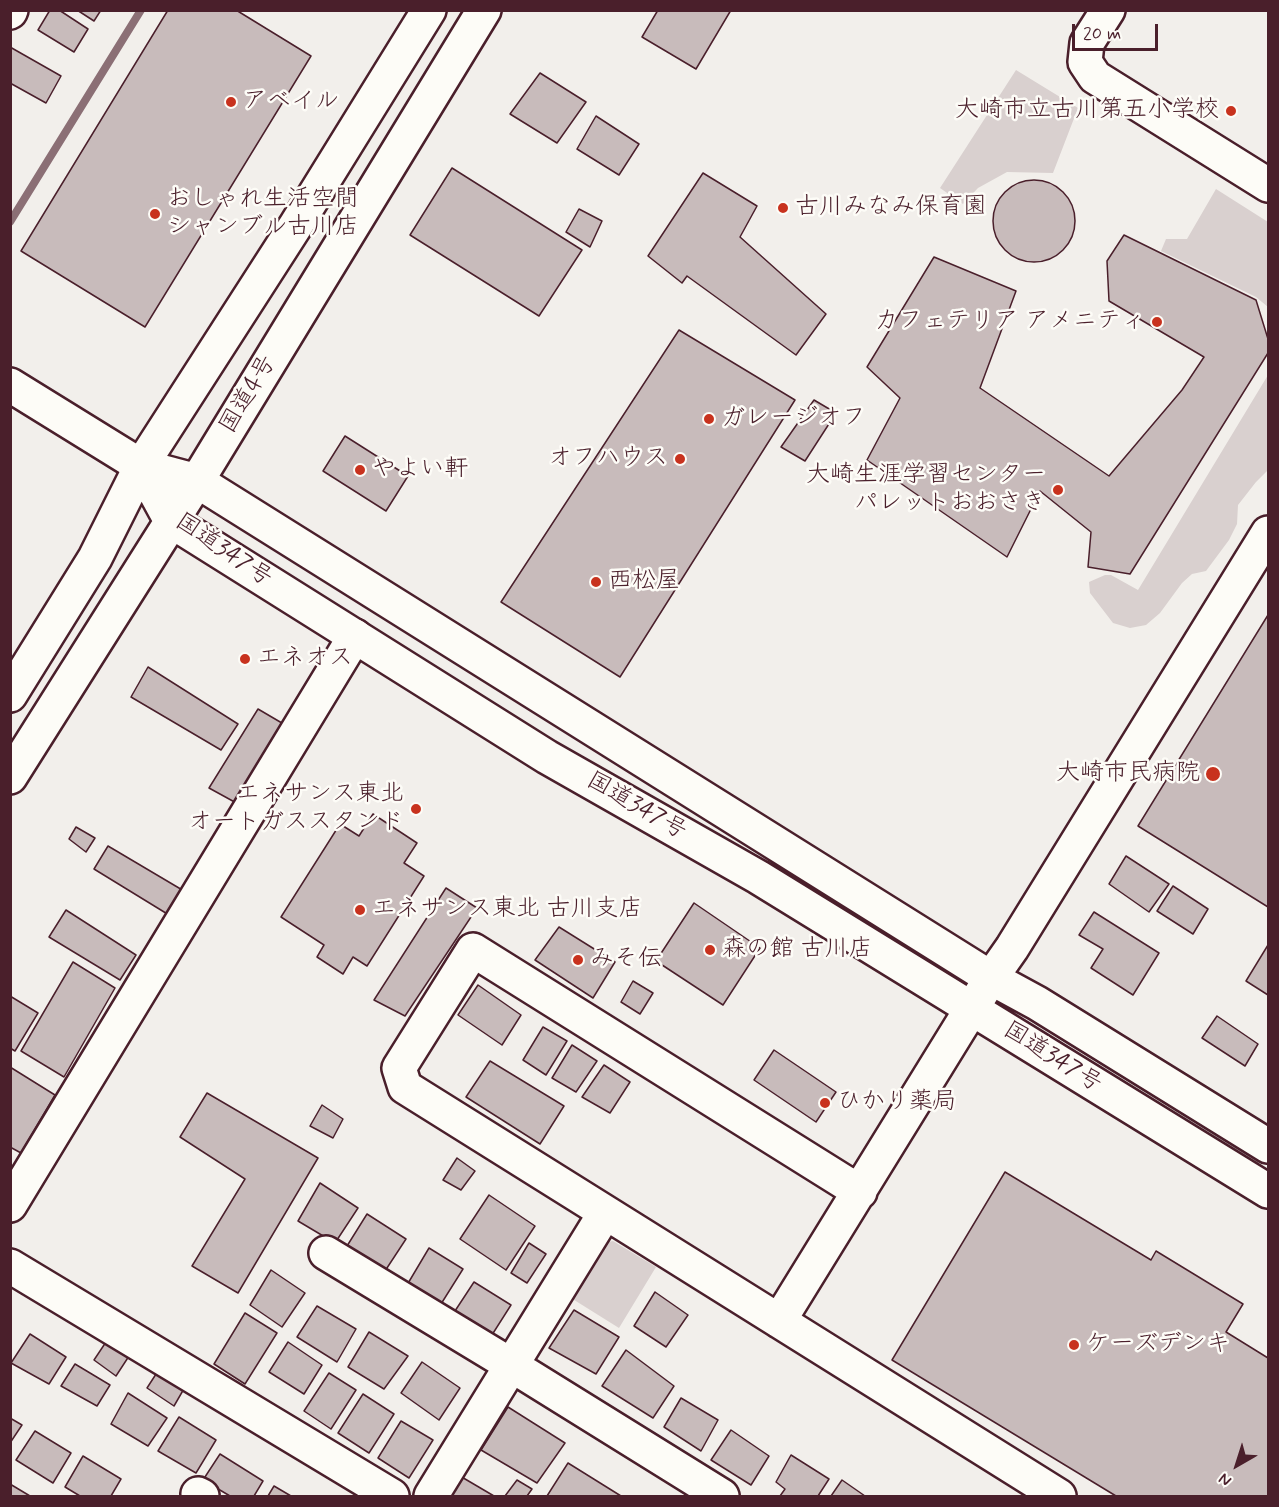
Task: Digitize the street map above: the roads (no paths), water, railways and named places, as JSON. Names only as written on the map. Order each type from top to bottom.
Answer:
[{"type":"main road","points":[[10,695],[95,558],[141,466],[296,225],[429,10]]},
{"type":"main road","name":"国道4号","points":[[10,777],[197,481],[484,10]]},
{"type":"main road","points":[[1108,10],[1087,43],[1085,62],[1095,77],[1269,185]]},
{"type":"main road","points":[[10,386],[141,466]]},
{"type":"main road","name":"国道347号","points":[[141,466],[197,481],[991,978],[1037,1003],[1269,1146]]},
{"type":"main road","name":"国道347号","points":[[141,466],[171,521],[547,757],[758,878],[1269,1191]]},
{"type":"main road","points":[[779,1322],[1269,533]]},
{"type":"main road","points":[[10,1205],[355,636]]},
{"type":"main road","points":[[860,1192],[473,950],[399,1068],[405,1087],[779,1322],[1020,1486],[1059,1497]]},
{"type":"main road","points":[[431,1497],[605,1212]]},
{"type":"main road","points":[[326,1253],[722,1497]]},
{"type":"main road","points":[[10,1266],[392,1497]]},
{"type":"waterway","points":[[10,222],[141,10]]},
{"type":"place","name":"アベイル","points":[[231,102]]},
{"type":"place","name":"大崎市立古川第五小学校","points":[[1231,111]]},
{"type":"place","name":"古川みなみ保育園","points":[[783,208]]},
{"type":"place","name":"おしゃれ生活空間 シャンブル古川店","points":[[155,214]]},
{"type":"place","name":"カフェテリア アメニティ","points":[[1157,322]]},
{"type":"place","name":"ガレージオフ","points":[[709,419]]},
{"type":"place","name":"オフハウス","points":[[680,459]]},
{"type":"place","name":"やよい軒","points":[[360,470]]},
{"type":"place","name":"大崎生涯学習センター パレットおおさき","points":[[1058,490]]},
{"type":"place","name":"西松屋","points":[[596,582]]},
{"type":"place","name":"エネオス","points":[[245,659]]},
{"type":"place","name":"大崎市民病院","points":[[1213,774]]},
{"type":"place","name":"エネサンス東北 オートガススタンド","points":[[416,809]]},
{"type":"place","name":"エネサンス東北 古川支店","points":[[360,910]]},
{"type":"place","name":"森の館 古川店","points":[[710,950]]},
{"type":"place","name":"みそ伝","points":[[578,960]]},
{"type":"place","name":"ひかり薬局","points":[[825,1103]]},
{"type":"place","name":"ケーズデンキ","points":[[1074,1345]]}]
